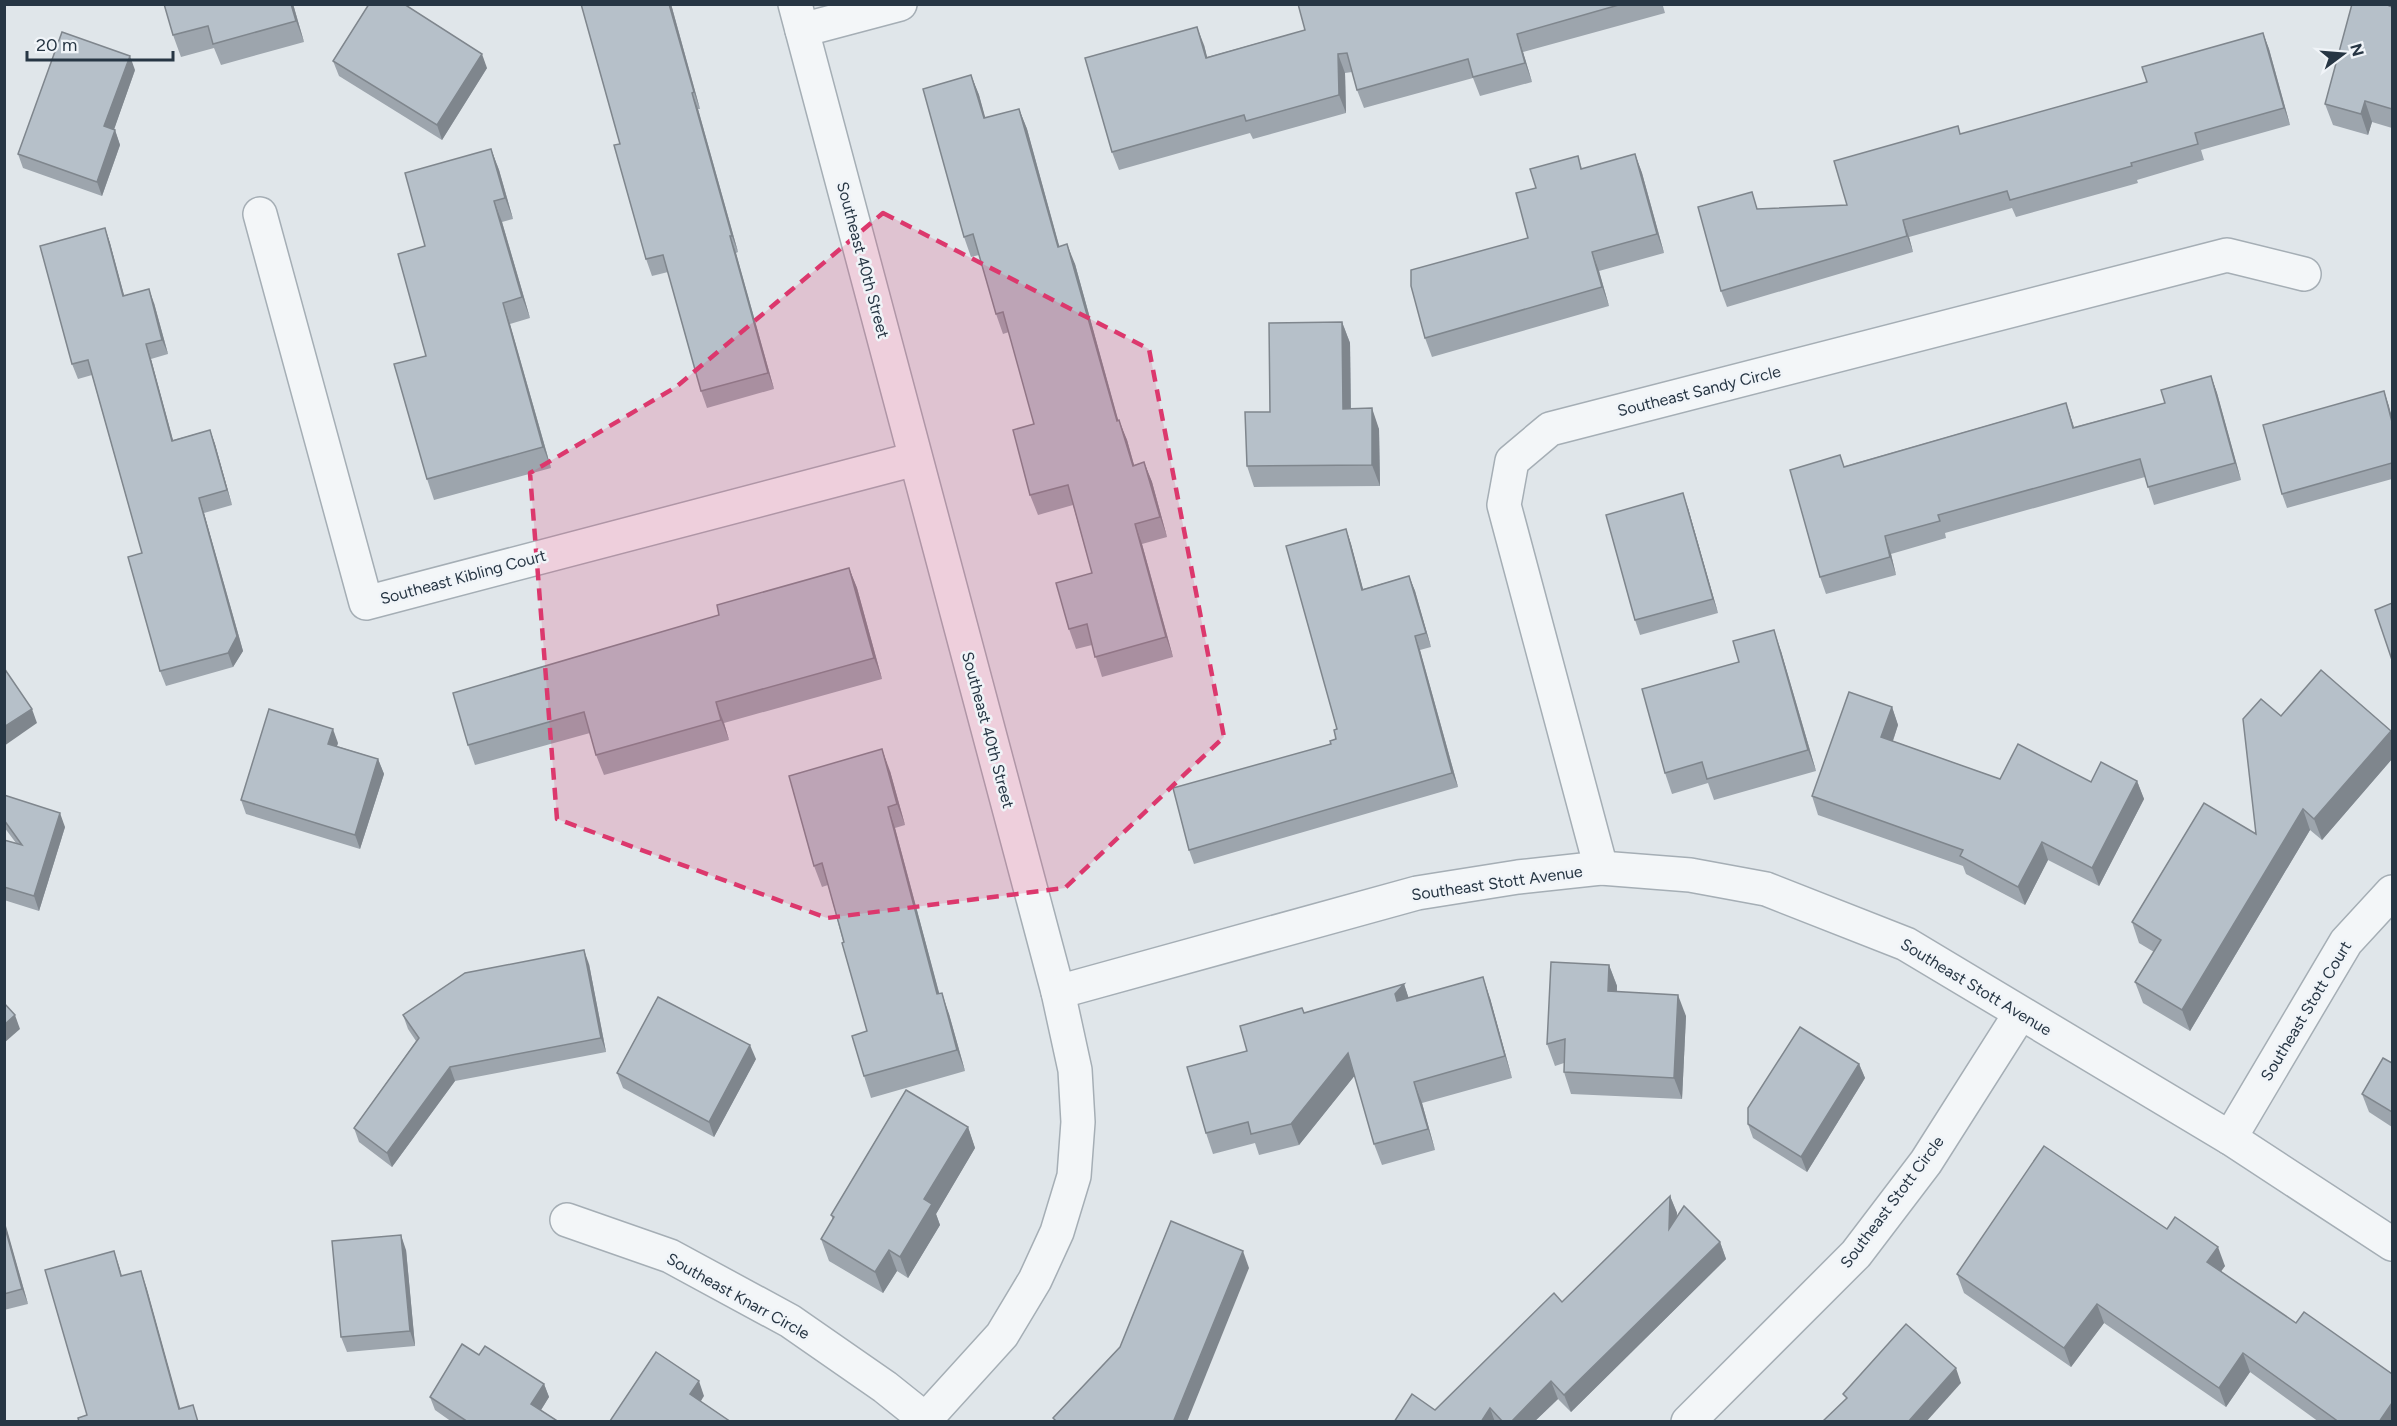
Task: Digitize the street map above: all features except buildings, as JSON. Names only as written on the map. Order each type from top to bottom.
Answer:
[{"type":"street","points":[[799,17],[900,4]]},
{"type":"street","name":"Southeast 40th Street","points":[[799,17],[1058,992],[1075,1070],[1078,1122],[1074,1176],[1057,1232],[1035,1280],[1002,1335],[924,1420]]},
{"type":"street","name":"Southeast Kibling Court","points":[[260,214],[366,603],[915,459]]},
{"type":"street","name":"Southeast Sandy Circle","points":[[1601,868],[1504,505],[1512,461],[1550,429],[2227,255],[2304,274]]},
{"type":"street","name":"Southeast Stott Avenue","points":[[1058,992],[1417,893],[1518,877],[1601,868],[1690,875],[1766,889],[1906,944],[2230,1138],[2392,1244]]},
{"type":"street","name":"Southeast Stott Court","points":[[2230,1138],[2346,942],[2392,892]]},
{"type":"street","name":"Southeast Stott Circle","points":[[1688,1422],[1856,1254],[1926,1162],[2020,1014]]},
{"type":"street","name":"Southeast Knarr Circle","points":[[567,1220],[670,1256],[790,1321],[885,1387],[924,1420]]},
{"type":"highlighted area","points":[[883,213],[1149,349],[1224,737],[1065,888],[827,918],[557,819],[530,473],[676,387]]}]
